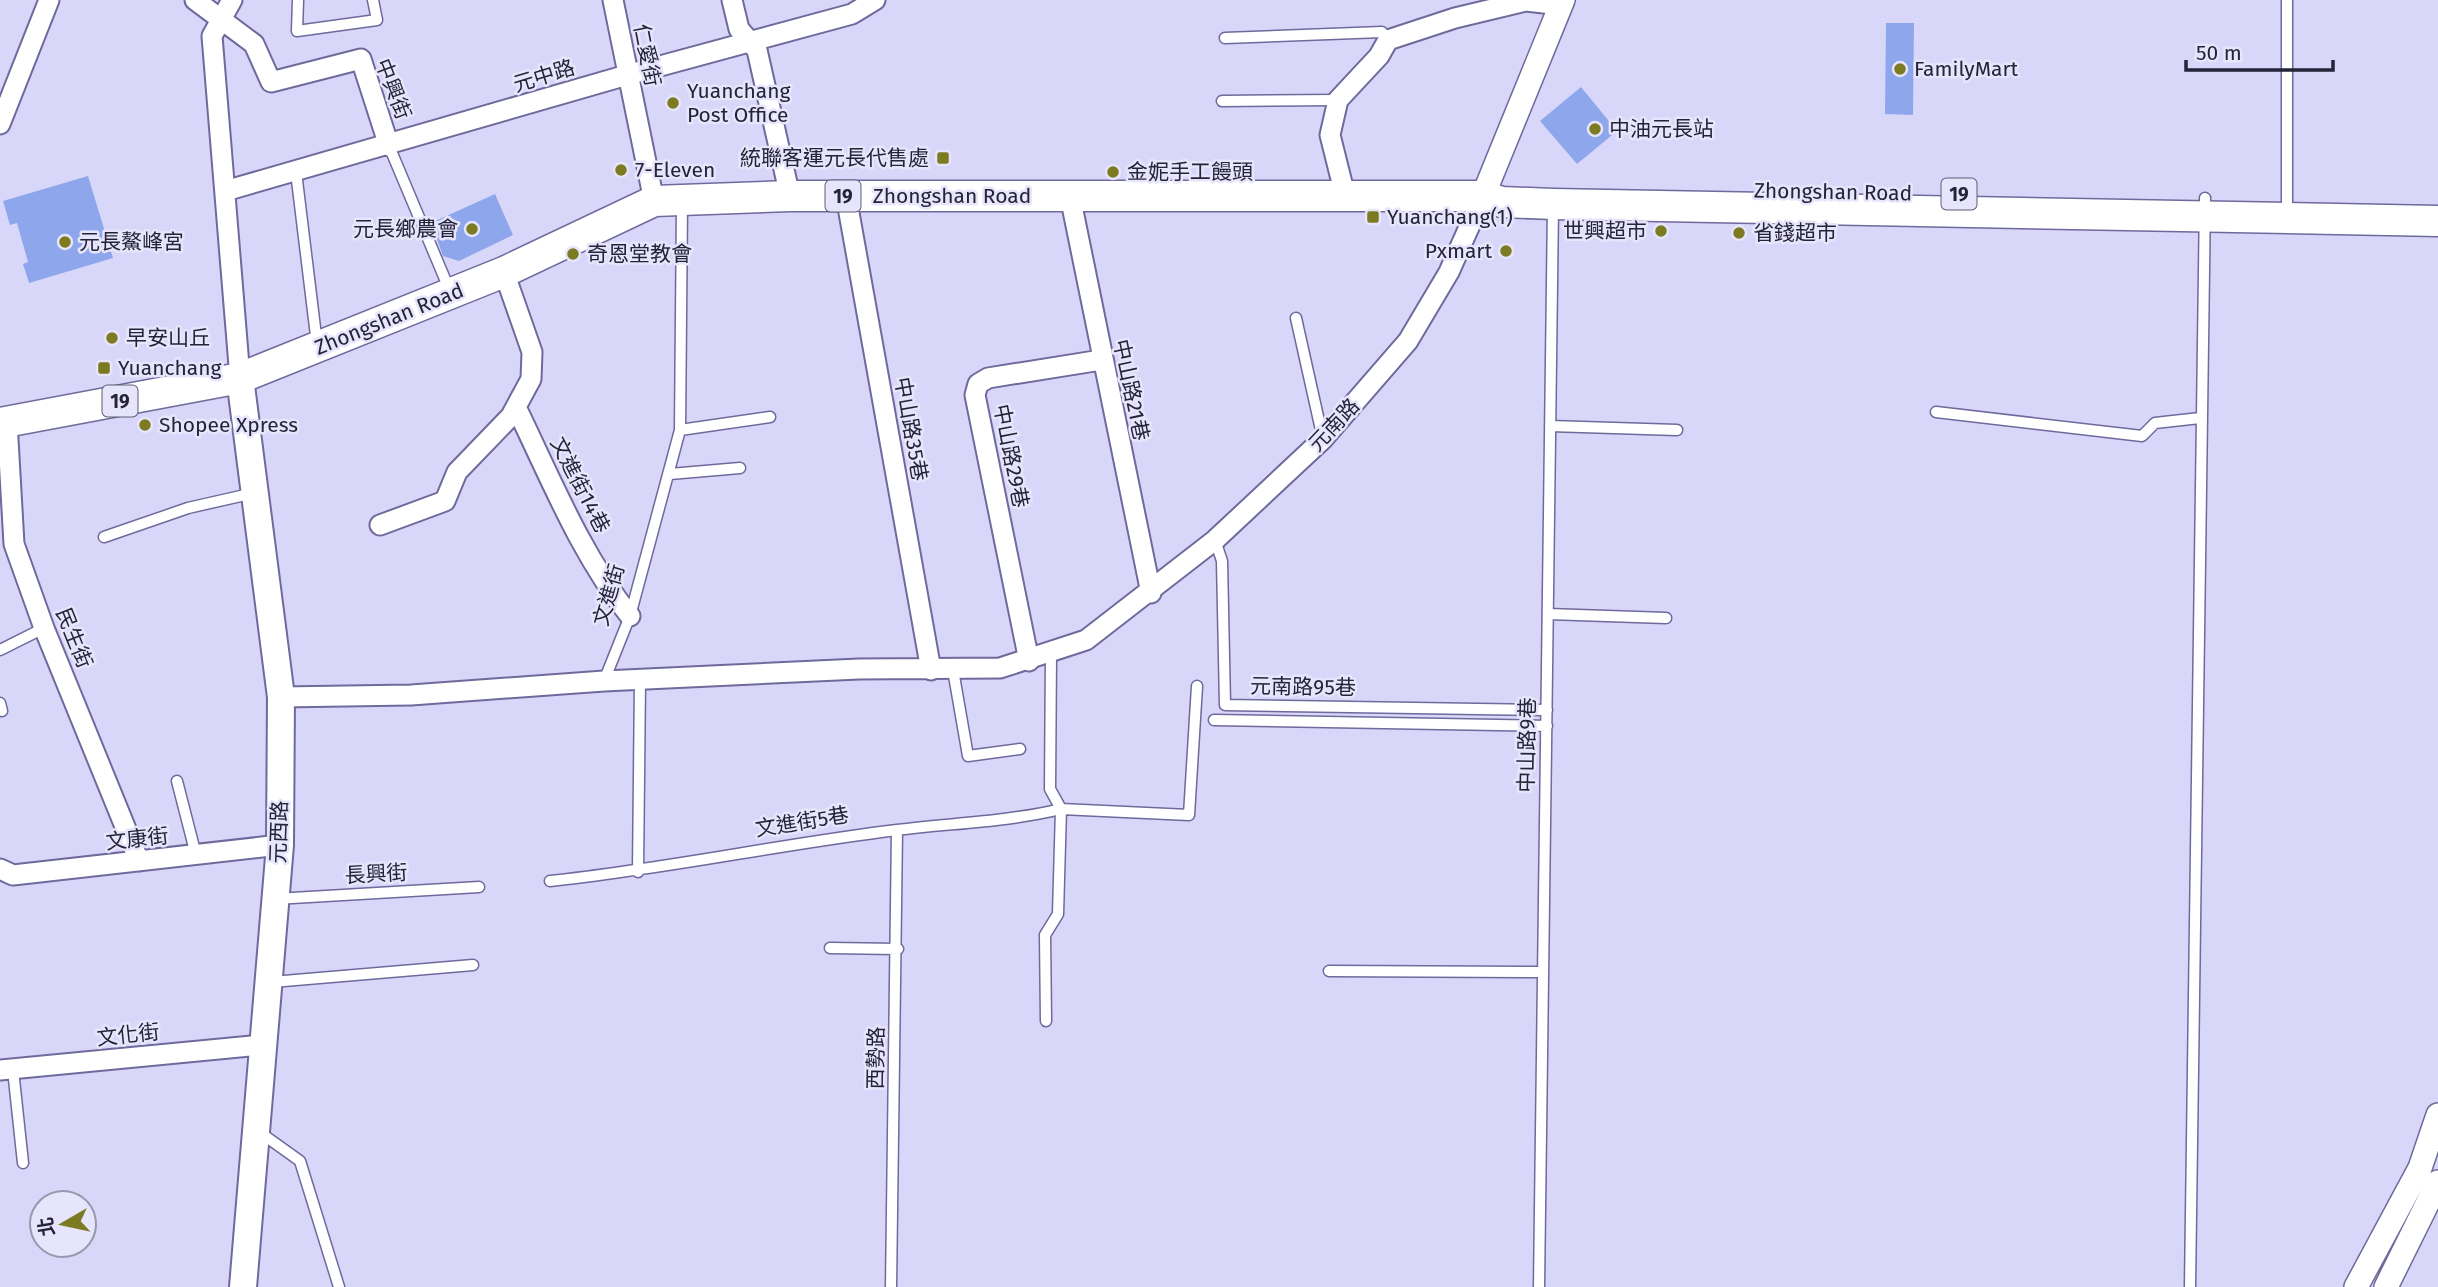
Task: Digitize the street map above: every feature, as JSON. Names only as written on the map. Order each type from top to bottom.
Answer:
[{"type":"main road","name":"Zhongshan Road","points":[[1483,195],[1504,186],[2204,208]]},
{"type":"main road","name":"Zhongshan Road","points":[[4,423],[240,378],[451,294],[668,201],[790,196],[1483,195],[1502,202],[1553,204],[2286,208],[2438,201]]},
{"type":"main road","name":"Zhongshan Road","points":[[2286,208],[2438,221]]},
{"type":"main road","name":"元西路","points":[[240,378],[281,697],[280,845],[254,1128],[243,1287]]},
{"type":"street","points":[[0,124],[50,0]]},
{"type":"street","name":"中興街","points":[[194,0],[219,21],[254,44],[271,82],[361,59],[389,146]]},
{"type":"street","points":[[232,0],[212,36],[240,378]]},
{"type":"street","name":"仁愛街","points":[[613,0],[627,75],[668,201]]},
{"type":"street","points":[[733,0],[739,29],[757,50],[790,196]]},
{"type":"street","name":"元中路","points":[[225,191],[389,146],[627,75],[852,14],[875,0]]},
{"type":"street","points":[[1345,195],[1330,135],[1338,100],[1378,56],[1388,40],[1455,18],[1526,1],[1562,3]]},
{"type":"street","name":"元南路","points":[[931,670],[1000,668],[1051,654],[1086,640],[1151,593],[1216,540],[1323,439],[1408,341],[1449,272],[1562,3]]},
{"type":"street","name":"中山路35巷","points":[[846,196],[931,670]]},
{"type":"street","name":"中山路21巷","points":[[1070,196],[1101,360],[1151,593]]},
{"type":"street","points":[[380,525],[445,501],[457,472],[516,407],[531,379],[532,352],[504,272]]},
{"type":"street","name":"中山路29巷","points":[[1029,661],[975,395],[978,384],[988,378],[1101,360]]},
{"type":"street","name":"文進街14巷","points":[[516,407],[586,547],[611,593],[629,616]]},
{"type":"street","name":"民生街","points":[[4,423],[14,544],[44,628],[139,861]]},
{"type":"street","points":[[281,697],[411,695],[604,681],[859,669],[931,670]]},
{"type":"street","name":"文康街","points":[[0,869],[13,875],[280,845]]},
{"type":"street","name":"文化街","points":[[7,1070],[261,1045]]},
{"type":"street","points":[[2356,1287],[2420,1168],[2438,1115]]},
{"type":"street","points":[[2386,1287],[2438,1182]]},
{"type":"lane","points":[[298,0],[297,31],[377,20],[373,0]]},
{"type":"lane","points":[[2286,208],[2287,0]]},
{"type":"lane","points":[[1225,38],[1382,32],[1388,40]]},
{"type":"lane","points":[[1222,101],[1338,100]]},
{"type":"lane","name":"中興街","points":[[389,146],[451,294]]},
{"type":"lane","points":[[296,172],[317,348]]},
{"type":"lane","name":"文進街","points":[[604,681],[629,616],[680,430],[668,201]]},
{"type":"lane","name":"中山路9巷","points":[[1539,1287],[1553,204]]},
{"type":"lane","points":[[2190,1287],[2204,208]]},
{"type":"lane","points":[[1296,318],[1323,439]]},
{"type":"lane","points":[[1937,412],[2142,436],[2155,423],[2200,418]]},
{"type":"lane","points":[[680,430],[770,417]]},
{"type":"lane","points":[[1550,426],[1677,430]]},
{"type":"lane","points":[[670,474],[740,468]]},
{"type":"lane","points":[[104,537],[188,509],[255,492]]},
{"type":"lane","name":"元南路95巷","points":[[1216,540],[1222,561],[1226,705],[1547,710]]},
{"type":"lane","points":[[1548,614],[1666,618]]},
{"type":"lane","points":[[0,650],[44,628]]},
{"type":"lane","points":[[1046,1021],[1045,935],[1058,914],[1061,809],[1050,789],[1051,654]]},
{"type":"lane","points":[[953,670],[968,756],[1020,748]]},
{"type":"lane","points":[[638,872],[640,680]]},
{"type":"lane","name":"文進街5巷","points":[[550,881],[638,872],[897,830],[1027,817],[1061,809],[1189,815],[1197,686]]},
{"type":"lane","points":[[1214,720],[1547,726]]},
{"type":"lane","points":[[177,781],[196,855]]},
{"type":"lane","name":"西勢路","points":[[891,1287],[898,948],[897,830]]},
{"type":"lane","name":"長興街","points":[[275,899],[479,887]]},
{"type":"lane","points":[[830,948],[898,948]]},
{"type":"lane","points":[[267,982],[473,965]]},
{"type":"lane","points":[[1329,971],[1543,972]]},
{"type":"lane","points":[[7,1070],[23,1163]]},
{"type":"lane","points":[[254,1128],[300,1161],[339,1287]]},
{"type":"building","name":"FamilyMart","points":[[1886,23],[1914,23],[1913,115],[1885,114]]},
{"type":"building","points":[[1581,87],[1617,131],[1577,164],[1540,121]]},
{"type":"building","name":"元長鰲峰宮","points":[[88,176],[113,258],[29,283],[23,264],[28,262],[17,223],[10,225],[3,201]]},
{"type":"building","name":"元長鄉農會","points":[[495,194],[513,235],[459,261],[443,256],[431,223]]},
{"type":"place","name":"FamilyMart","points":[[1900,69]]},
{"type":"place","name":"Yuanchang Post Office","points":[[673,103]]},
{"type":"place","name":"中油元長站","points":[[1595,129]]},
{"type":"place","name":"統聯客運元長代售處","points":[[943,158]]},
{"type":"place","name":"7-Eleven","points":[[621,170]]},
{"type":"place","name":"金妮手工饅頭","points":[[1113,172]]},
{"type":"place","name":"Yuanchang(1)","points":[[1373,217]]},
{"type":"place","name":"元長鄉農會","points":[[472,229]]},
{"type":"place","name":"世興超市","points":[[1661,231]]},
{"type":"place","name":"省錢超市","points":[[1739,233]]},
{"type":"place","name":"元長鰲峰宮","points":[[65,242]]},
{"type":"place","name":"Pxmart","points":[[1506,251]]},
{"type":"place","name":"奇恩堂教會","points":[[573,254]]},
{"type":"place","name":"早安山丘","points":[[112,338]]},
{"type":"place","name":"Yuanchang","points":[[104,368]]},
{"type":"place","name":"Shopee Xpress","points":[[145,425]]}]
